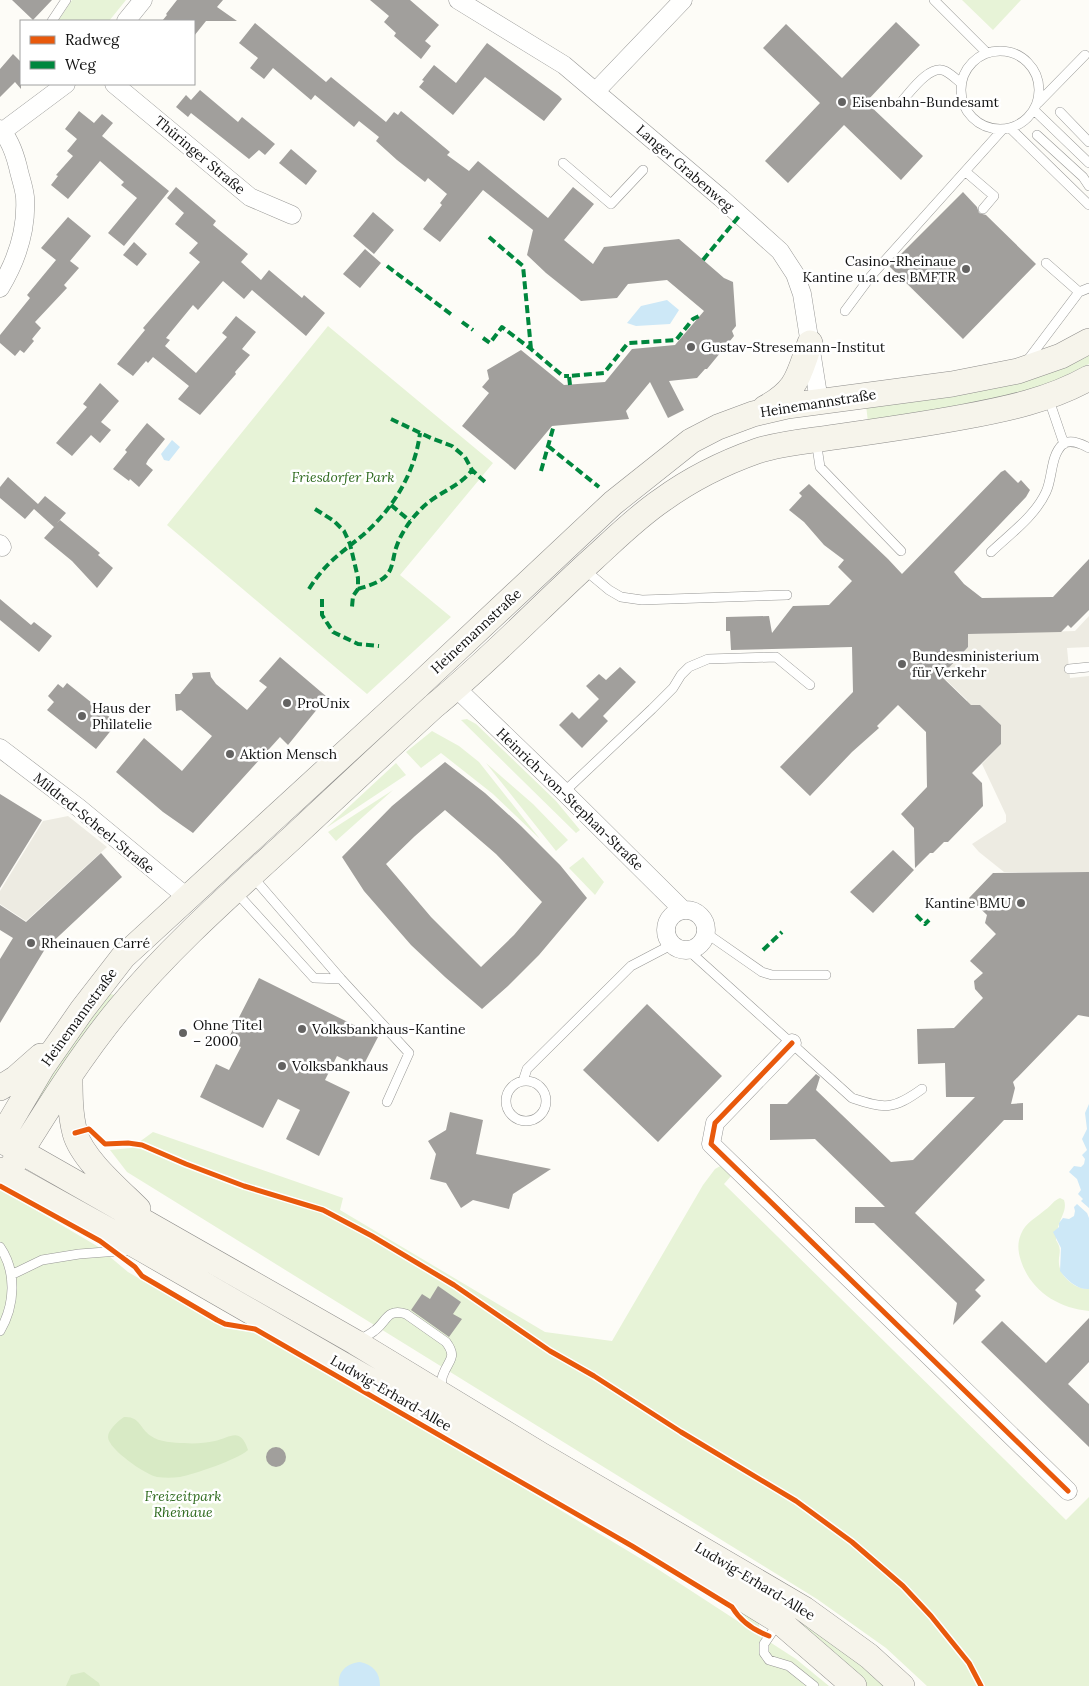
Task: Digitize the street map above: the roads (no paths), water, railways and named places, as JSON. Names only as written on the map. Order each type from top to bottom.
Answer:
[{"type":"main road","name":"Heinemannstraße","points":[[7,1143],[43,1066],[123,957],[614,503],[691,441],[718,427],[753,414],[819,401],[952,384],[1018,371],[1061,356],[1089,341]]},
{"type":"main road","points":[[753,414],[781,399],[793,387],[810,343]]},
{"type":"main road","name":"Heinemannstraße","points":[[7,1143],[70,1076],[120,1008],[156,967],[207,916],[434,706],[456,688],[583,568],[662,500],[706,473],[732,460],[759,450],[986,413],[1048,397],[1089,378]]},
{"type":"main road","points":[[819,401],[821,439]]},
{"type":"main road","points":[[662,500],[704,460],[734,445],[756,437],[789,430],[801,424],[819,401]]},
{"type":"main road","points":[[436,668],[456,688]]},
{"type":"main road","points":[[188,898],[207,916]]},
{"type":"main road","points":[[0,1088],[16,1078],[62,1038]]},
{"type":"main road","name":"Ludwig-Erhard-Allee","points":[[70,1076],[70,1108],[78,1141],[89,1159],[159,1231]]},
{"type":"main road","points":[[2,1176],[7,1143]]},
{"type":"main road","name":"Ludwig-Erhard-Allee","points":[[7,1143],[355,1342],[549,1460],[804,1609],[869,1656],[902,1686]]},
{"type":"main road","name":"Ludwig-Erhard-Allee","points":[[2,1176],[142,1249],[647,1540],[779,1622],[854,1686]]},
{"type":"street","points":[[127,20],[143,0]]},
{"type":"street","name":"Langer Grabenweg","points":[[458,0],[564,65],[721,198],[780,251],[795,274],[802,294],[819,401]]},
{"type":"street","points":[[596,91],[683,0]]},
{"type":"street","points":[[0,288],[11,271],[25,221],[25,195],[15,157],[1,130],[65,85]]},
{"type":"street","name":"Thüringer Straße","points":[[115,85],[250,197],[292,215]]},
{"type":"street","name":"Heinrich-von-Stephan-Straße","points":[[456,688],[684,910],[698,914],[705,922],[706,932]]},
{"type":"street","name":"Mildred-Scheel-Straße","points":[[0,748],[79,808],[188,898]]},
{"type":"street","points":[[684,910],[672,916],[667,927],[667,934],[680,947],[700,944],[706,932]]},
{"type":"street","points":[[792,1043],[715,1123],[711,1144],[1068,1491]]},
{"type":"lane","points":[[53,20],[66,0]]},
{"type":"lane","points":[[934,0],[987,53]]},
{"type":"lane","points":[[1035,108],[1039,95],[1039,86],[1030,64],[1021,57],[1001,51],[987,53],[980,56],[968,67],[961,83],[962,99],[964,106],[973,119],[990,128],[1006,129],[1089,205]]},
{"type":"lane","points":[[845,311],[871,276],[1006,129],[1022,122],[1085,55]]},
{"type":"lane","points":[[902,101],[930,72],[944,70],[961,83]]},
{"type":"lane","points":[[1035,108],[1089,162]]},
{"type":"lane","points":[[1060,112],[1089,142]]},
{"type":"lane","points":[[1037,135],[1083,177],[1089,186]]},
{"type":"lane","points":[[563,163],[611,204],[643,170]]},
{"type":"lane","points":[[966,172],[994,196],[983,209]]},
{"type":"lane","points":[[1046,263],[1079,292]]},
{"type":"lane","points":[[1018,371],[1079,292],[1089,288]]},
{"type":"lane","points":[[1048,397],[1064,444]]},
{"type":"lane","points":[[821,439],[820,467],[901,551]]},
{"type":"lane","points":[[991,552],[1032,513],[1046,491],[1056,454],[1064,444],[1070,442],[1089,448]]},
{"type":"lane","points":[[583,568],[609,590],[621,597],[642,600],[787,595]]},
{"type":"lane","points":[[564,792],[652,709],[673,688],[681,675],[695,663],[708,658],[776,657],[810,685]]},
{"type":"lane","points":[[1069,669],[1089,667]]},
{"type":"lane","points":[[242,882],[314,978],[341,979]]},
{"type":"lane","points":[[242,882],[341,979],[409,1053],[388,1102]]},
{"type":"lane","points":[[706,932],[762,972],[772,975],[826,975]]},
{"type":"lane","points":[[523,1081],[527,1069],[631,966],[680,947],[792,1043],[852,1098],[873,1105],[894,1105],[922,1089]]},
{"type":"lane","points":[[523,1081],[536,1083],[546,1099],[542,1112],[531,1120],[517,1119],[508,1110],[506,1104],[508,1092],[517,1083],[523,1081]]},
{"type":"lane","points":[[0,1247],[5,1254],[12,1275],[12,1298],[6,1321],[0,1331]]},
{"type":"lane","points":[[12,1275],[42,1260],[80,1254],[142,1249]]},
{"type":"lane","points":[[355,1342],[376,1330],[387,1316],[399,1312],[406,1314],[446,1342],[451,1348],[452,1359],[442,1376],[441,1394]]},
{"type":"lane","name":"Ludwig-Erhard-Allee","points":[[779,1622],[764,1644],[764,1653],[769,1660],[789,1666],[814,1686]]},
{"type":"water","points":[[667,300],[679,310],[670,324],[636,326],[627,323],[641,306]]},
{"type":"water","points":[[172,440],[180,447],[169,461],[164,460],[161,454]]},
{"type":"water","points":[[1089,1104],[1089,1208],[1081,1201],[1083,1199],[1078,1194],[1081,1190],[1077,1179],[1069,1172],[1074,1166],[1081,1167],[1084,1164],[1085,1159],[1082,1155],[1087,1150],[1082,1139],[1087,1129],[1085,1113]]},
{"type":"water","points":[[1077,1204],[1087,1213],[1089,1218],[1089,1289],[1076,1286],[1060,1271],[1061,1248],[1053,1232],[1059,1227],[1059,1223],[1063,1218],[1069,1219],[1074,1216],[1074,1207]]},
{"type":"water","points":[[360,1662],[369,1665],[375,1670],[379,1677],[380,1686],[339,1686],[340,1676],[344,1669],[351,1664]]},
{"type":"place","name":"Eisenbahn-Bundesamt","points":[[842,102]]},
{"type":"place","name":"Casino-Rheinaue Kantine u.a. des BMFTR","points":[[966,269]]},
{"type":"place","name":"Gustav-Stresemann-Institut","points":[[691,347]]},
{"type":"place","name":"Bundesministerium für Verkehr","points":[[902,664]]},
{"type":"place","name":"ProUnix","points":[[287,703]]},
{"type":"place","name":"Haus der Philatelie","points":[[82,716]]},
{"type":"place","name":"Aktion Mensch","points":[[230,754]]},
{"type":"place","name":"Kantine BMU","points":[[1021,903]]},
{"type":"place","name":"Rheinauen Carré","points":[[31,943]]},
{"type":"place","name":"Volksbankhaus-Kantine","points":[[302,1029]]},
{"type":"place","name":"Ohne Titel – 2000","points":[[183,1033]]},
{"type":"place","name":"Volksbankhaus","points":[[282,1066]]},
{"type":"park label","name":"Friesdorfer Park","points":[[343,477]]},
{"type":"park label","name":"Freizeitpark Rheinaue","points":[[183,1504]]}]
